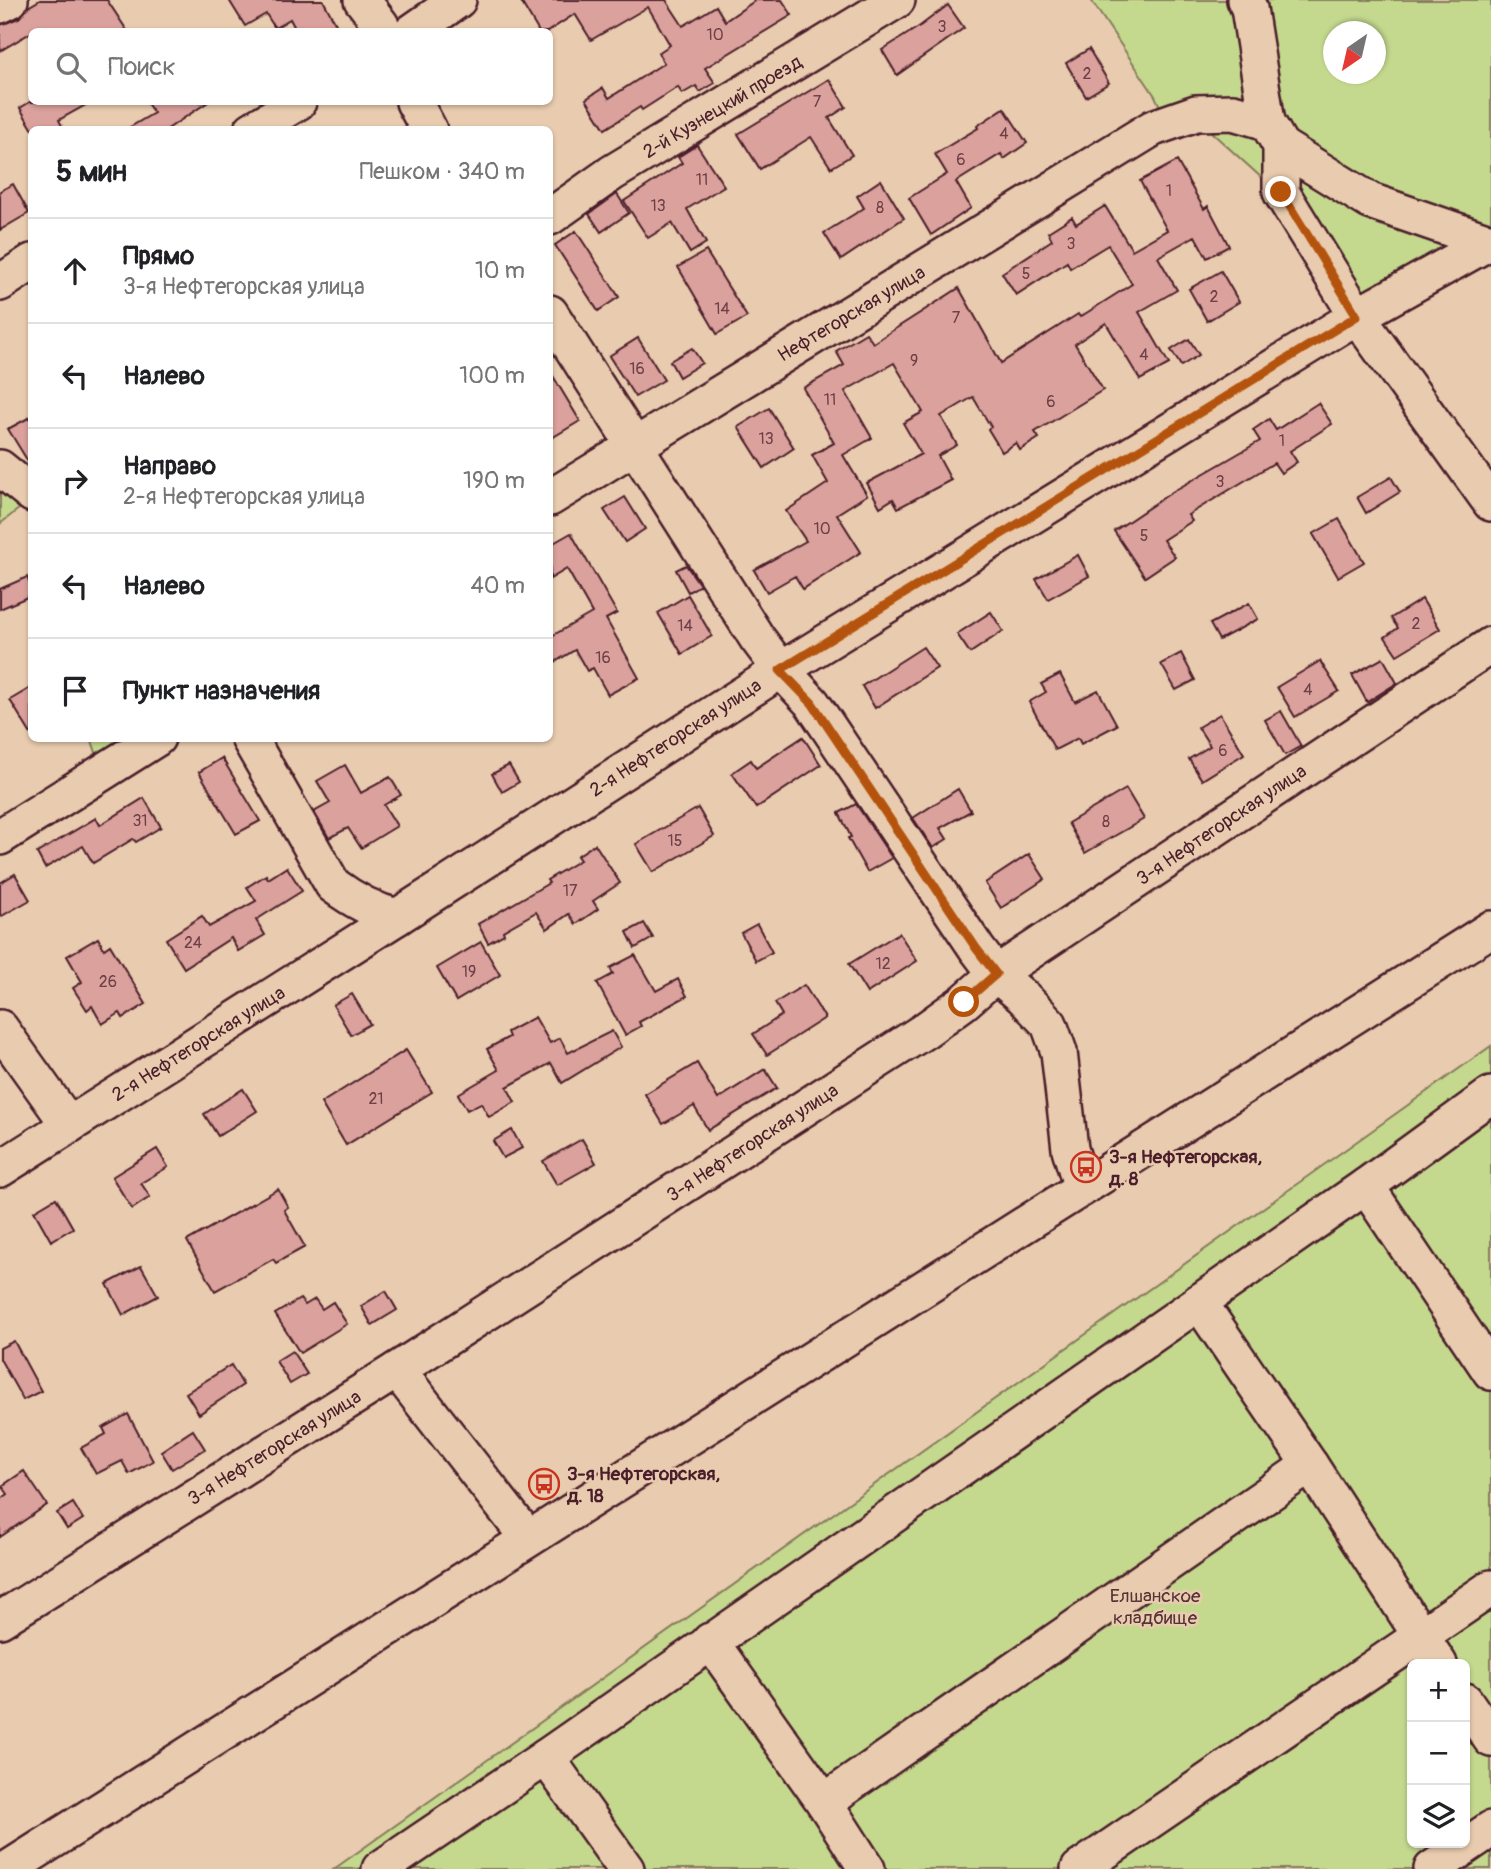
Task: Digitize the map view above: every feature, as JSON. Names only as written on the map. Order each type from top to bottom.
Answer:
[{"type":"street","points":[[0,5],[10,0]]},
{"type":"street","points":[[362,0],[382,28]]},
{"type":"street","points":[[418,28],[458,0]]},
{"type":"street","name":"2-й Кузнецкий проезд","points":[[553,215],[612,173],[897,0]]},
{"type":"street","points":[[1245,0],[1249,8],[1274,134],[1281,192],[1357,316],[1491,503]]},
{"type":"street","points":[[259,126],[293,105]]},
{"type":"street","points":[[416,105],[427,126]]},
{"type":"street","name":"Нефтегорская улица","points":[[553,496],[1153,128],[1196,113],[1233,113],[1274,134],[1370,201],[1490,241]]},
{"type":"street","name":"2-я Нефтегорская улица","points":[[0,1169],[780,670],[1357,316],[1490,241]]},
{"type":"street","points":[[0,283],[28,265]]},
{"type":"street","points":[[553,318],[757,638],[780,670],[812,703],[976,948],[996,974],[1049,1024],[1059,1052],[1070,1149],[1082,1188]]},
{"type":"street","points":[[0,468],[28,491]]},
{"type":"street","name":"3-я Нефтегорская улица","points":[[0,1620],[397,1370],[924,1031],[996,974],[1491,645]]},
{"type":"street","points":[[0,837],[151,742]]},
{"type":"street","points":[[251,742],[334,885],[352,899],[381,914],[397,917]]},
{"type":"street","points":[[8,1869],[1491,929]]},
{"type":"street","points":[[0,1028],[69,1125]]},
{"type":"street","points":[[380,1869],[546,1757],[1366,1186],[1491,1095]]},
{"type":"street","points":[[1366,1186],[1491,1372]]},
{"type":"street","points":[[1199,1302],[1310,1465],[1430,1650]]},
{"type":"street","points":[[397,1370],[528,1538]]},
{"type":"street","points":[[824,1802],[1310,1465]]},
{"type":"street","points":[[1079,1869],[1430,1650],[1491,1588]]},
{"type":"street","points":[[710,1641],[824,1802],[867,1869]]},
{"type":"street","points":[[1470,1708],[1491,1740]]},
{"type":"street","points":[[546,1757],[626,1869]]},
{"type":"street","points":[[1432,1869],[1491,1829]]},
{"type":"green space","points":[[1091,0],[1491,0],[1491,224],[1367,293],[1333,292],[1264,180],[1199,121],[1171,130],[1155,96]]},
{"type":"green space","points":[[0,479],[25,504],[0,524]]},
{"type":"green space","points":[[92,742],[120,742],[97,755]]},
{"type":"green space","name":"Елшанское кладбище","points":[[1491,1046],[1491,1869],[334,1869]]},
{"type":"building","points":[[40,0],[107,0],[125,28],[28,28],[28,34],[0,51],[0,25],[19,18],[28,7]]},
{"type":"building","points":[[229,0],[323,0],[338,28],[295,28],[290,19],[275,28],[266,14],[245,26]]},
{"type":"building","points":[[520,0],[666,0],[683,26],[716,6],[725,21],[756,0],[782,0],[792,15],[705,68],[715,83],[700,92],[696,86],[682,94],[678,87],[605,129],[586,99],[603,88],[609,98],[664,63],[658,53],[670,45],[648,7],[591,40],[575,14],[553,28],[537,28]]},
{"type":"building","points":[[948,5],[964,28],[897,75],[882,50]]},
{"type":"building","points":[[1089,49],[1109,83],[1086,97],[1066,63]]},
{"type":"building","points":[[829,79],[846,107],[829,118],[852,155],[831,168],[811,137],[760,169],[738,134]]},
{"type":"building","points":[[28,103],[86,105],[59,120],[62,126],[31,126],[20,108]]},
{"type":"building","points":[[148,105],[204,105],[172,126],[132,126],[154,113]]},
{"type":"building","points":[[1004,108],[1027,143],[1004,159],[1001,154],[956,182],[971,208],[931,235],[909,198],[947,174],[935,154],[978,128],[977,126]]},
{"type":"building","points":[[697,145],[724,186],[687,209],[706,243],[690,253],[672,223],[648,238],[624,201],[682,163],[678,157]]},
{"type":"building","points":[[1177,161],[1204,209],[1208,206],[1229,246],[1207,258],[1195,236],[1158,257],[1177,290],[1139,312],[1169,364],[1140,380],[1106,323],[1075,344],[1103,390],[1035,432],[1039,438],[1020,450],[1016,443],[1002,452],[973,397],[941,416],[957,445],[938,456],[951,480],[898,508],[893,499],[880,507],[867,483],[921,454],[903,423],[923,412],[894,363],[845,391],[872,438],[843,455],[867,495],[837,514],[861,552],[803,589],[795,576],[767,592],[754,570],[806,541],[786,511],[828,483],[812,455],[834,443],[803,388],[844,365],[836,351],[866,333],[873,343],[959,288],[1001,363],[1078,314],[1080,317],[1132,284],[1108,245],[1070,268],[1067,262],[1016,295],[1002,273],[1052,240],[1048,232],[1072,217],[1076,224],[1105,206],[1132,250],[1167,230],[1140,181]]},
{"type":"building","points":[[881,180],[904,218],[841,260],[824,233],[864,208],[857,196]]},
{"type":"building","points":[[13,184],[28,214],[0,230],[0,191]]},
{"type":"building","points":[[617,194],[629,213],[601,232],[589,214]]},
{"type":"building","points":[[576,231],[619,297],[598,311],[555,245]]},
{"type":"building","points":[[706,251],[747,317],[717,334],[678,267]]},
{"type":"building","points":[[1221,271],[1239,302],[1207,321],[1189,289]]},
{"type":"building","points":[[638,338],[664,380],[635,397],[609,356]]},
{"type":"building","points":[[1189,339],[1199,355],[1181,366],[1171,350]]},
{"type":"building","points":[[692,348],[702,363],[679,377],[670,361]]},
{"type":"building","points":[[553,376],[580,421],[553,437]]},
{"type":"building","points":[[1318,403],[1332,424],[1290,451],[1297,462],[1281,473],[1274,463],[1188,515],[1192,521],[1163,540],[1175,557],[1145,577],[1114,531],[1172,492],[1260,441],[1253,430],[1269,419],[1276,430]]},
{"type":"building","points":[[769,408],[794,448],[764,468],[738,427]]},
{"type":"building","points":[[28,418],[28,462],[8,429]]},
{"type":"building","points":[[1391,477],[1400,492],[1366,513],[1357,497]]},
{"type":"building","points":[[625,497],[645,529],[625,542],[604,510]]},
{"type":"building","points":[[1339,519],[1364,562],[1338,577],[1313,534]]},
{"type":"building","points":[[571,533],[617,613],[606,619],[639,678],[608,695],[593,668],[587,671],[575,650],[553,663],[553,635],[592,613],[567,569],[553,577],[553,543]]},
{"type":"building","points":[[1078,555],[1089,576],[1048,599],[1036,579]]},
{"type":"building","points":[[686,565],[700,585],[688,592],[676,570]]},
{"type":"building","points":[[27,577],[28,579],[28,597],[0,609],[0,589]]},
{"type":"building","points":[[688,595],[712,636],[682,654],[658,613]]},
{"type":"building","points":[[1422,599],[1440,629],[1397,655],[1385,637],[1398,628],[1391,618]]},
{"type":"building","points":[[1249,603],[1258,619],[1219,640],[1210,624]]},
{"type":"building","points":[[991,612],[1003,631],[970,653],[957,634]]},
{"type":"building","points":[[923,647],[937,668],[875,708],[862,686]]},
{"type":"building","points":[[1181,653],[1195,680],[1176,690],[1161,664]]},
{"type":"building","points":[[1383,658],[1397,683],[1367,702],[1352,675]]},
{"type":"building","points":[[1320,661],[1339,691],[1295,717],[1277,687]]},
{"type":"building","points":[[1060,674],[1075,702],[1098,690],[1117,725],[1081,744],[1078,738],[1055,750],[1029,702],[1046,692],[1041,684]]},
{"type":"building","points":[[28,689],[28,729],[10,700]]},
{"type":"building","points":[[1281,711],[1301,746],[1285,755],[1265,720]]},
{"type":"building","points":[[1220,714],[1244,754],[1202,780],[1189,759],[1210,746],[1198,727]]},
{"type":"building","points":[[803,737],[821,765],[756,808],[732,773],[751,760],[756,768]]},
{"type":"building","points":[[222,758],[260,821],[236,834],[199,772]]},
{"type":"building","points":[[345,765],[361,793],[390,777],[401,795],[384,805],[397,826],[361,848],[348,828],[329,838],[314,812],[330,803],[317,781]]},
{"type":"building","points":[[509,765],[519,782],[502,792],[492,774]]},
{"type":"building","points":[[958,789],[971,811],[940,828],[947,839],[933,848],[913,818]]},
{"type":"building","points":[[1126,789],[1144,819],[1085,853],[1068,823]]},
{"type":"building","points":[[144,798],[161,827],[136,842],[133,839],[93,863],[83,846],[45,868],[37,853],[96,818],[100,825]]},
{"type":"building","points":[[856,804],[892,858],[867,872],[848,838],[851,837],[839,813]]},
{"type":"building","points":[[698,808],[714,836],[653,872],[636,844]]},
{"type":"building","points":[[595,844],[620,883],[593,901],[598,909],[576,924],[569,914],[547,929],[536,912],[488,943],[478,924],[549,883],[547,880],[580,860],[577,856]]},
{"type":"building","points":[[1029,854],[1045,879],[1001,908],[985,883]]},
{"type":"building","points":[[287,867],[302,891],[256,920],[265,935],[238,951],[231,938],[184,968],[166,939],[202,916],[209,927],[256,901],[247,887],[266,875],[268,879]]},
{"type":"building","points":[[15,874],[30,900],[0,917],[0,883]]},
{"type":"building","points":[[644,923],[653,938],[635,948],[627,932]]},
{"type":"building","points":[[757,924],[772,952],[756,961],[741,933]]},
{"type":"building","points":[[899,933],[917,961],[867,993],[849,964]]},
{"type":"building","points":[[98,938],[104,949],[110,945],[146,1004],[123,1018],[120,1013],[102,1024],[92,1006],[87,1010],[73,988],[82,982],[67,956]]},
{"type":"building","points":[[481,942],[500,975],[456,1001],[437,968]]},
{"type":"building","points":[[635,955],[656,991],[678,979],[687,996],[639,1022],[641,1026],[625,1035],[597,983],[613,974],[610,968]]},
{"type":"building","points":[[804,985],[825,1018],[767,1055],[753,1034],[782,1015],[775,1003]]},
{"type":"building","points":[[352,994],[370,1024],[351,1035],[333,1005]]},
{"type":"building","points":[[535,1017],[550,1043],[560,1038],[568,1053],[612,1031],[621,1047],[562,1083],[551,1063],[507,1087],[515,1102],[489,1117],[481,1103],[467,1110],[458,1094],[499,1070],[487,1049],[509,1037],[507,1032]]},
{"type":"building","points":[[406,1050],[432,1092],[346,1145],[321,1103]]},
{"type":"building","points":[[697,1063],[718,1099],[765,1069],[777,1088],[708,1130],[694,1106],[663,1124],[645,1094]]},
{"type":"building","points":[[243,1089],[257,1111],[218,1136],[204,1114]]},
{"type":"building","points":[[512,1130],[522,1148],[503,1158],[493,1141]]},
{"type":"building","points":[[582,1139],[596,1163],[557,1185],[543,1161]]},
{"type":"building","points":[[157,1149],[168,1167],[141,1183],[150,1197],[132,1209],[112,1177]]},
{"type":"building","points":[[278,1189],[288,1207],[284,1210],[305,1247],[276,1263],[273,1259],[215,1291],[187,1241]]},
{"type":"building","points":[[56,1198],[73,1228],[51,1241],[34,1211]]},
{"type":"building","points":[[141,1266],[158,1296],[123,1315],[107,1284]]},
{"type":"building","points":[[386,1291],[397,1310],[372,1325],[361,1306]]},
{"type":"building","points":[[300,1299],[305,1305],[315,1299],[322,1309],[333,1302],[347,1324],[300,1353],[275,1314]]},
{"type":"building","points":[[14,1341],[41,1391],[23,1400],[0,1359],[0,1348]]},
{"type":"building","points":[[292,1351],[307,1374],[290,1384],[276,1361]]},
{"type":"building","points":[[231,1365],[243,1385],[199,1414],[186,1393]]},
{"type":"building","points":[[128,1414],[153,1461],[129,1474],[122,1461],[96,1474],[81,1448],[106,1434],[103,1428]]},
{"type":"building","points":[[193,1430],[205,1449],[172,1469],[161,1451]]},
{"type":"building","points":[[24,1471],[47,1505],[0,1537],[0,1500],[8,1494],[2,1486]]},
{"type":"building","points":[[73,1503],[83,1519],[67,1529],[57,1513]]},
{"type":"place","name":"3-я Нефтегорская, д. 8","points":[[1086,1167]]},
{"type":"place","name":"3-я Нефтегорская, д. 18","points":[[544,1484]]},
{"type":"route","points":[[964,1002],[996,974],[812,703],[780,670],[1357,316],[1281,192]]}]
